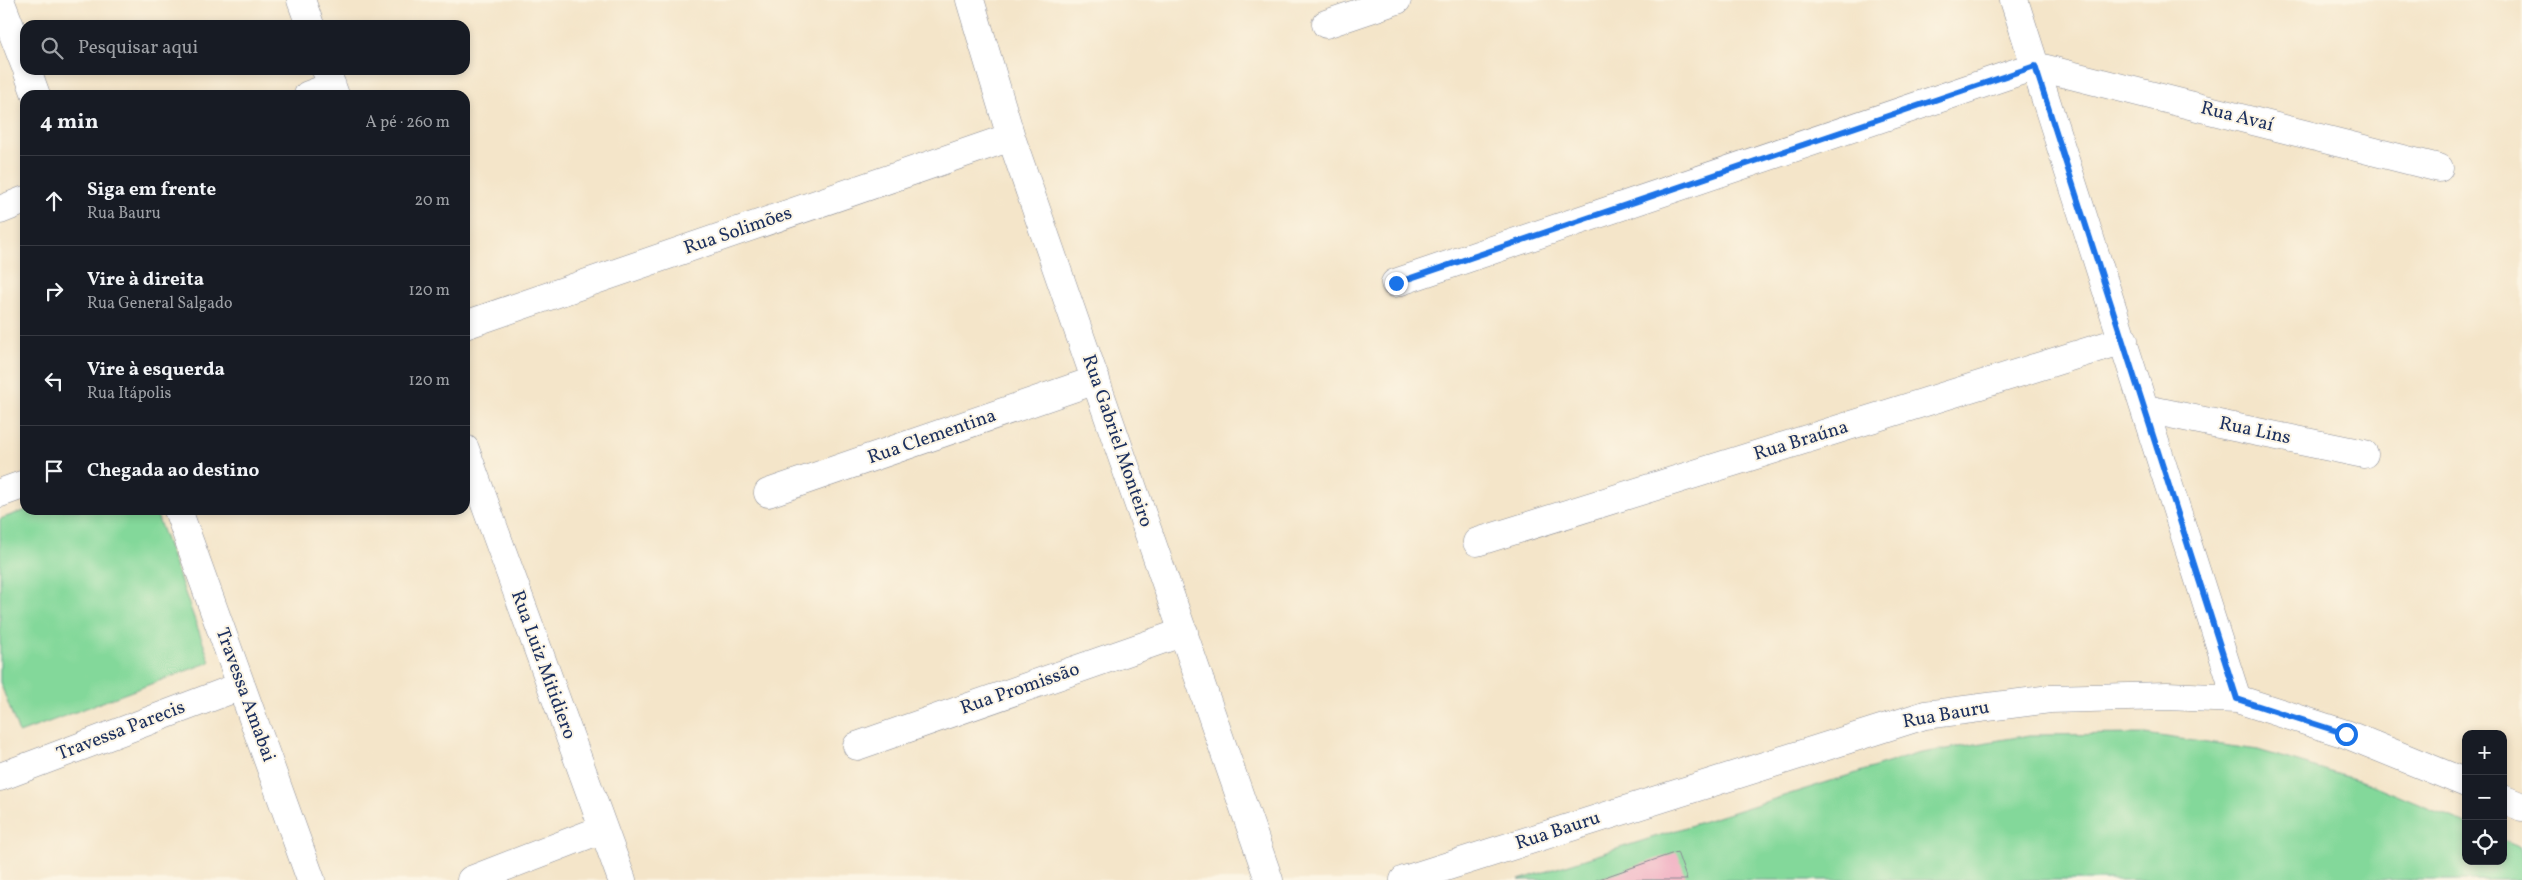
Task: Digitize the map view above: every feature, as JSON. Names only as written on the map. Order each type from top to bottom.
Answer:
[{"type":"street","points":[[0,0],[20,52]]},
{"type":"street","points":[[301,0],[308,20]]},
{"type":"street","name":"Rua Gabriel Monteiro","points":[[970,0],[1011,137],[1269,880]]},
{"type":"street","points":[[1326,24],[1397,0]]},
{"type":"street","points":[[2014,0],[2237,699]]},
{"type":"street","points":[[1396,283],[2035,66]]},
{"type":"street","name":"Rua Avaí","points":[[2035,66],[2439,168]]},
{"type":"street","points":[[29,75],[34,90]]},
{"type":"street","name":"Rua Solimões","points":[[470,323],[1011,137]]},
{"type":"street","points":[[0,210],[20,202]]},
{"type":"street","name":"Rua Braúna","points":[[1478,542],[2124,340]]},
{"type":"street","name":"Rua Clementina","points":[[768,493],[1096,380]]},
{"type":"street","name":"Rua Lins","points":[[2146,409],[2364,454]]},
{"type":"street","name":"Rua Luiz Mitidiero","points":[[470,463],[622,880]]},
{"type":"street","points":[[0,493],[20,486]]},
{"type":"street","name":"Travessa Amabai","points":[[180,515],[311,880]]},
{"type":"street","name":"Rua Promissão","points":[[857,746],[1184,632]]},
{"type":"street","name":"Travessa Parecis","points":[[0,777],[242,686]]},
{"type":"street","name":"Rua Bauru","points":[[1404,880],[1925,715],[2050,699],[2167,696],[2237,699],[2346,734],[2462,781]]},
{"type":"street","points":[[2507,800],[2522,806]]},
{"type":"street","points":[[470,880],[603,829]]},
{"type":"green space","points":[[20,512],[20,515],[157,515],[210,662],[19,733],[0,682],[0,519]]},
{"type":"green space","points":[[2145,734],[2258,750],[2368,783],[2462,822],[2462,865],[2507,865],[2507,842],[2522,848],[2522,880],[1519,880],[1916,754],[2030,735]]},
{"type":"building","points":[[1677,852],[1687,880],[1596,880]]},
{"type":"route","points":[[1396,283],[2035,66],[2237,699],[2346,734]]}]
